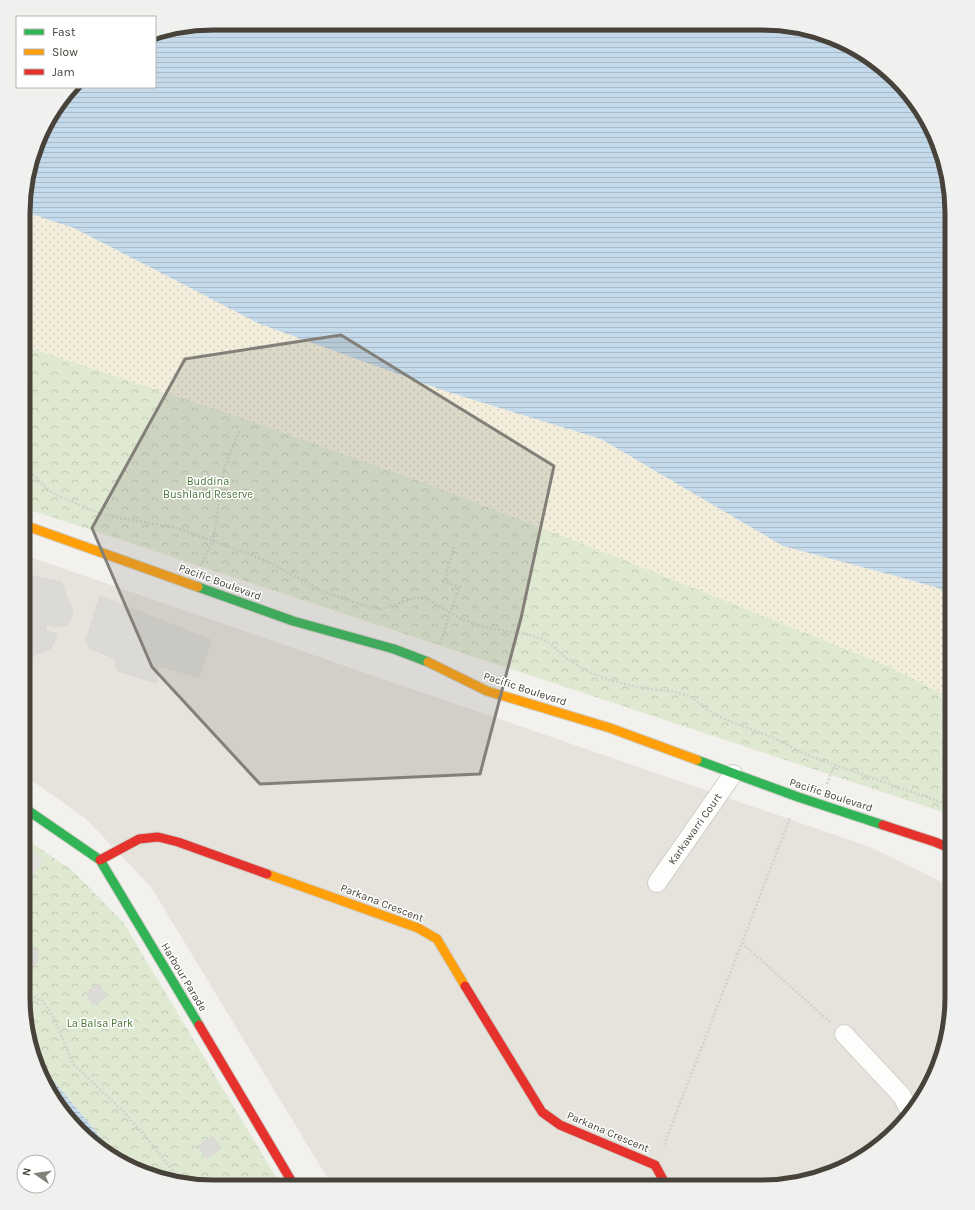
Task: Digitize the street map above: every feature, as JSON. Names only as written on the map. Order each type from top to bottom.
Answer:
[{"type":"street","name":"Pacific Boulevard","points":[[30,527],[293,621],[357,638],[434,664],[487,691],[610,728],[812,802],[945,846]]},
{"type":"street","name":"Karkawarri Court","points":[[657,883],[733,774]]},
{"type":"street","name":"Harbour Parade","points":[[30,811],[100,860],[291,1180]]},
{"type":"street","name":"Parkana Crescent","points":[[100,860],[139,839],[158,837],[178,842],[418,928],[437,939],[542,1112],[560,1125],[655,1166],[663,1180]]},
{"type":"street","points":[[844,1034],[902,1096],[908,1107]]},
{"type":"path","points":[[191,584],[213,541],[224,468],[240,430]]},
{"type":"path","points":[[30,472],[52,493],[101,514],[174,527],[267,561],[322,591],[360,605],[382,609],[414,598],[426,598],[461,619],[488,628],[531,635],[548,642],[566,658],[584,670],[607,679],[636,687],[675,692],[691,697],[708,710],[724,718],[769,736],[812,757],[945,804]]},
{"type":"path","points":[[434,664],[450,612],[460,586],[444,582],[454,547]]},
{"type":"path","points":[[655,1166],[791,816]]},
{"type":"path","points":[[742,943],[844,1034]]},
{"type":"path","points":[[30,995],[42,1001],[50,1011],[73,1064],[124,1112],[152,1144],[177,1176]]},
{"type":"highlighted area","points":[[341,335],[554,466],[521,618],[480,774],[260,784],[152,667],[92,528],[185,359]]},
{"type":"shaded area","points":[[30,557],[870,847],[945,884],[945,1009],[939,1044],[926,1078],[914,1099],[900,1118],[883,1135],[864,1149],[843,1161],[809,1174],[774,1180],[329,1180],[151,887],[85,818],[30,779]]},
{"type":"shaded area","points":[[30,851],[44,860],[30,880]]},
{"type":"sand","points":[[30,214],[74,228],[260,324],[445,391],[601,439],[783,546],[945,590],[945,695],[890,667],[619,558],[441,489],[239,417],[30,348]]},
{"type":"green space","name":"Buddina Bushland Reserve","points":[[30,348],[239,417],[441,489],[619,558],[890,667],[945,695],[945,813],[30,510]]},
{"type":"green space","name":"La Balsa Park","points":[[30,842],[73,871],[123,922],[278,1180],[201,1180],[166,1174],[132,1161],[109,1147],[46,1072],[36,1044],[30,1009]]},
{"type":"water","points":[[201,30],[774,30],[809,36],[832,44],[864,61],[883,75],[900,92],[914,111],[926,132],[939,166],[945,201],[945,590],[783,546],[601,439],[445,391],[260,324],[74,228],[30,214],[30,201],[36,166],[49,132],[61,111],[80,88],[156,88],[156,39],[166,36]]},
{"type":"water","points":[[46,1072],[109,1147],[92,1135],[75,1118],[61,1099]]},
{"type":"building","points":[[31,576],[61,582],[73,612],[68,625],[56,627],[46,624],[46,631],[57,634],[51,648],[33,656],[30,655]]},
{"type":"building","points":[[100,596],[211,640],[199,677],[158,666],[156,683],[118,671],[114,658],[89,648],[86,640]]},
{"type":"building","points":[[30,946],[39,952],[37,963],[30,967]]},
{"type":"building","points":[[99,984],[106,997],[93,1005],[86,992]]},
{"type":"building","points":[[212,1136],[221,1148],[207,1158],[198,1146]]},
{"type":"traffic: fast","points":[[198,587],[293,621],[394,649],[428,662]]},
{"type":"traffic: fast","points":[[697,760],[798,797],[883,825]]},
{"type":"traffic: fast","points":[[30,812],[100,860],[199,1025]]},
{"type":"traffic: slow","points":[[30,527],[198,587]]},
{"type":"traffic: slow","points":[[428,662],[487,691],[610,728],[697,760]]},
{"type":"traffic: slow","points":[[267,874],[418,928],[437,939],[465,986]]},
{"type":"traffic: jam","points":[[883,825],[945,846]]},
{"type":"traffic: jam","points":[[100,860],[139,839],[158,837],[178,842],[267,874]]},
{"type":"traffic: jam","points":[[465,986],[542,1112],[560,1125],[655,1165],[663,1180]]},
{"type":"traffic: jam","points":[[199,1025],[291,1180]]}]
